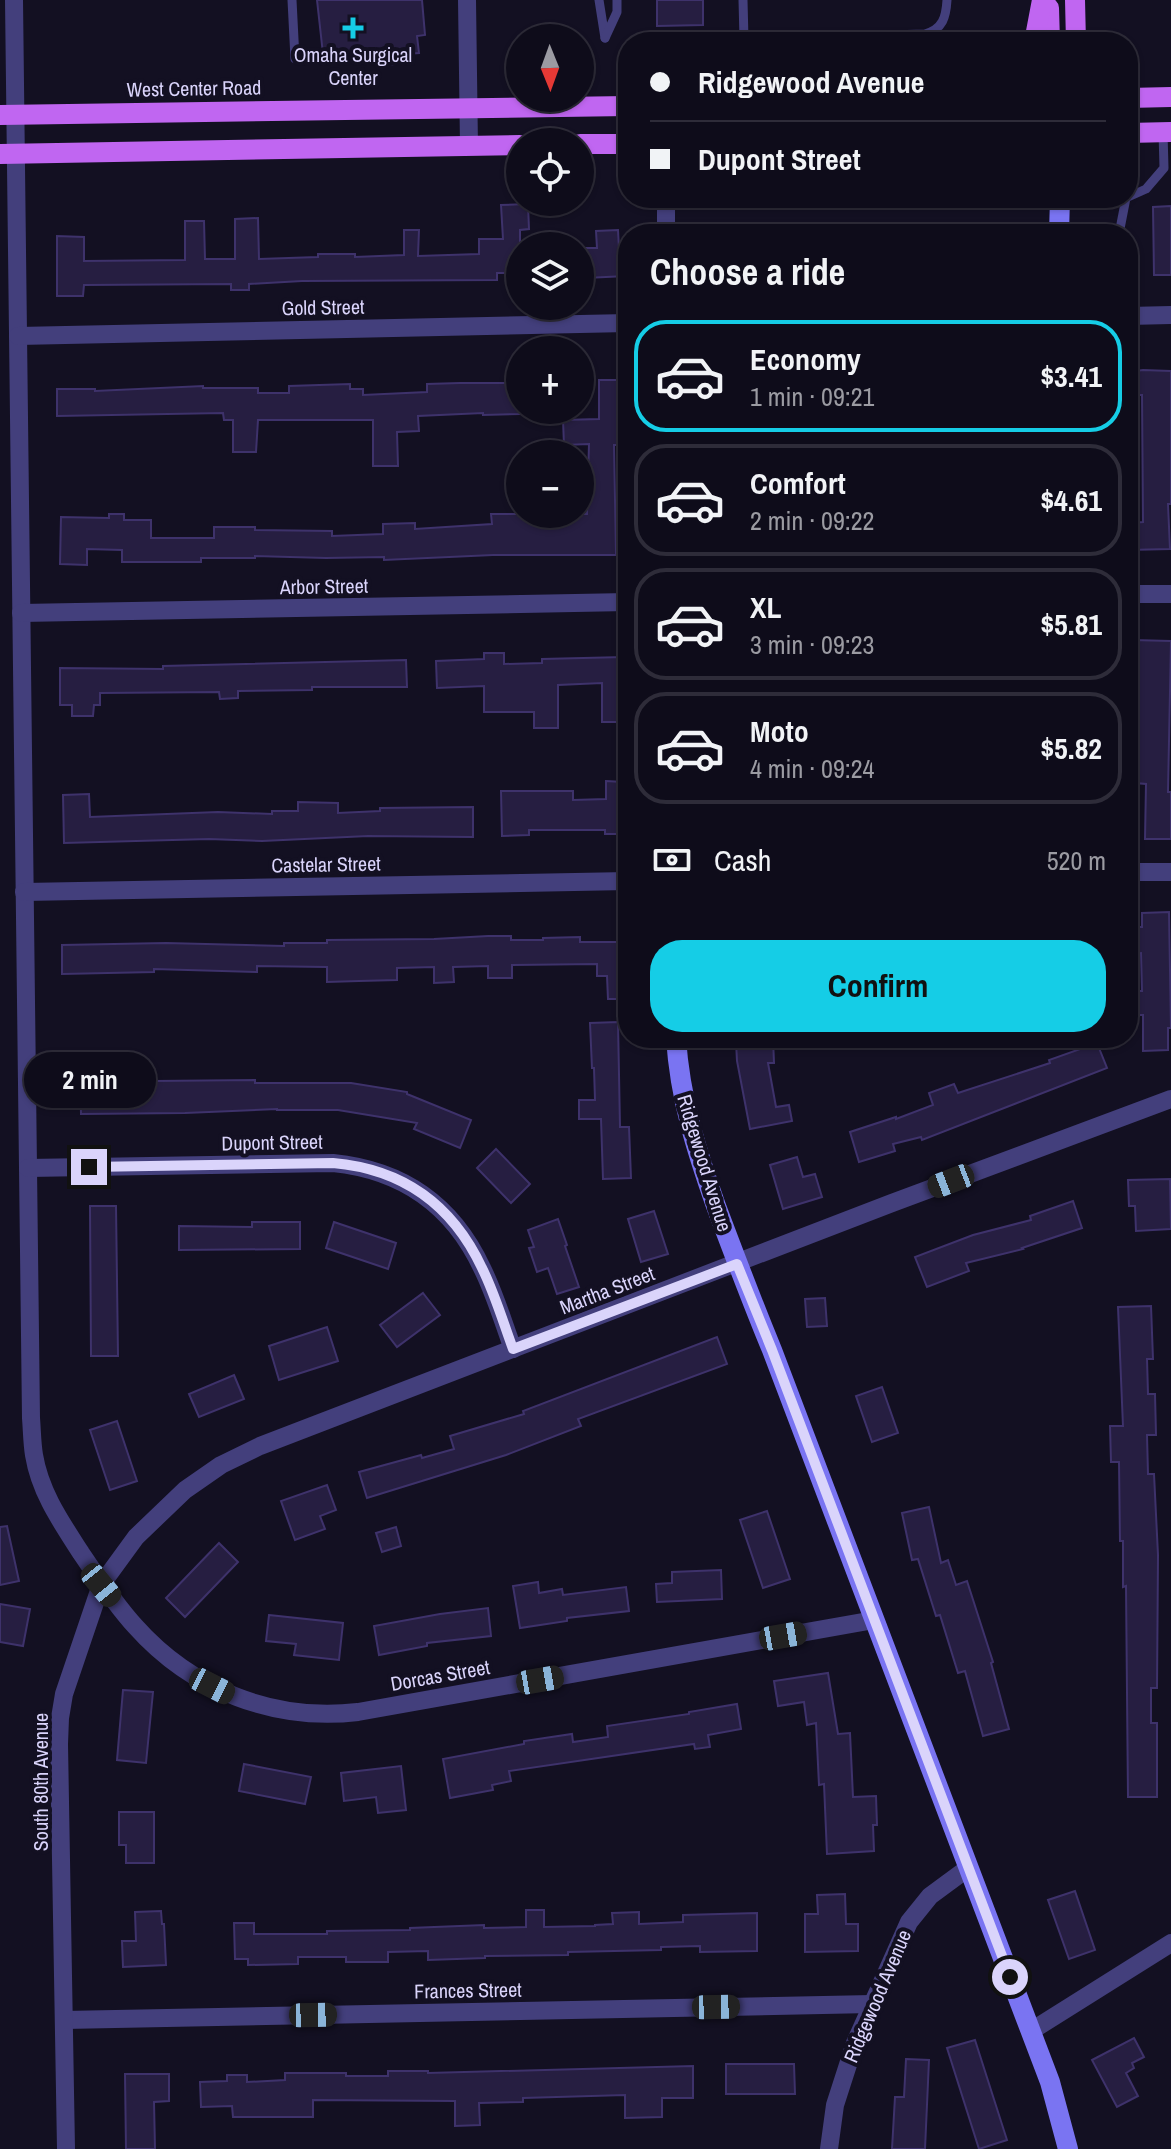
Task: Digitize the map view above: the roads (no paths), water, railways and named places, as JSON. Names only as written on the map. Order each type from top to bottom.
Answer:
[{"type":"main road","points":[[1036,32],[1042,0]]},
{"type":"main road","points":[[1049,0],[1050,32]]},
{"type":"main road","points":[[1075,0],[1076,32]]},
{"type":"main road","points":[[1138,98],[1171,97]]},
{"type":"main road","name":"West Center Road","points":[[8,115],[618,106]]},
{"type":"main road","points":[[1138,133],[1167,132]]},
{"type":"main road","points":[[594,144],[618,144]]},
{"type":"main road","points":[[8,154],[506,145]]},
{"type":"main road","name":"Ridgewood Avenue","points":[[677,1048],[679,1077],[690,1130],[737,1264],[1031,2031],[1050,2082],[1068,2149]]},
{"type":"street","points":[[14,0],[8,154],[18,336],[31,1418],[34,1457],[50,1504],[101,1585]]},
{"type":"street","points":[[467,0],[469,146]]},
{"type":"street","points":[[1138,316],[1171,315]]},
{"type":"street","name":"Gold Street","points":[[18,336],[618,323]]},
{"type":"street","points":[[1138,594],[1171,594]]},
{"type":"street","name":"Arbor Street","points":[[21,613],[618,602]]},
{"type":"street","points":[[1138,872],[1171,872]]},
{"type":"street","name":"Castelar Street","points":[[24,892],[618,881]]},
{"type":"street","name":"Martha Street","points":[[101,1585],[136,1537],[185,1490],[221,1465],[260,1446],[1171,1099]]},
{"type":"street","name":"Dupont Street","points":[[28,1168],[333,1163],[360,1166],[392,1176],[438,1205],[456,1225],[483,1269],[513,1349]]},
{"type":"street","name":"Dorcas Street","points":[[101,1585],[148,1640],[197,1678],[226,1694],[252,1703],[317,1715],[358,1712],[874,1620]]},
{"type":"street","name":"South 80th Avenue","points":[[66,2149],[60,1718],[64,1694],[101,1585]]},
{"type":"street","name":"Ridgewood Avenue","points":[[829,2149],[843,2075],[909,1922],[930,1896],[968,1868]]},
{"type":"street","points":[[1031,2031],[1171,1943]]},
{"type":"street","name":"Frances Street","points":[[64,2020],[872,2004]]},
{"type":"lane","points":[[292,0],[295,59]]},
{"type":"lane","points":[[599,0],[605,38]]},
{"type":"lane","points":[[605,38],[606,0]]},
{"type":"lane","points":[[605,38],[617,12],[617,0]]},
{"type":"lane","points":[[743,0],[744,32]]},
{"type":"lane","points":[[932,32],[942,25],[947,0]]},
{"type":"lane","points":[[1138,192],[1146,189],[1168,168],[1167,132]]},
{"type":"place","name":"Omaha Surgical Center","points":[[353,28]]}]
